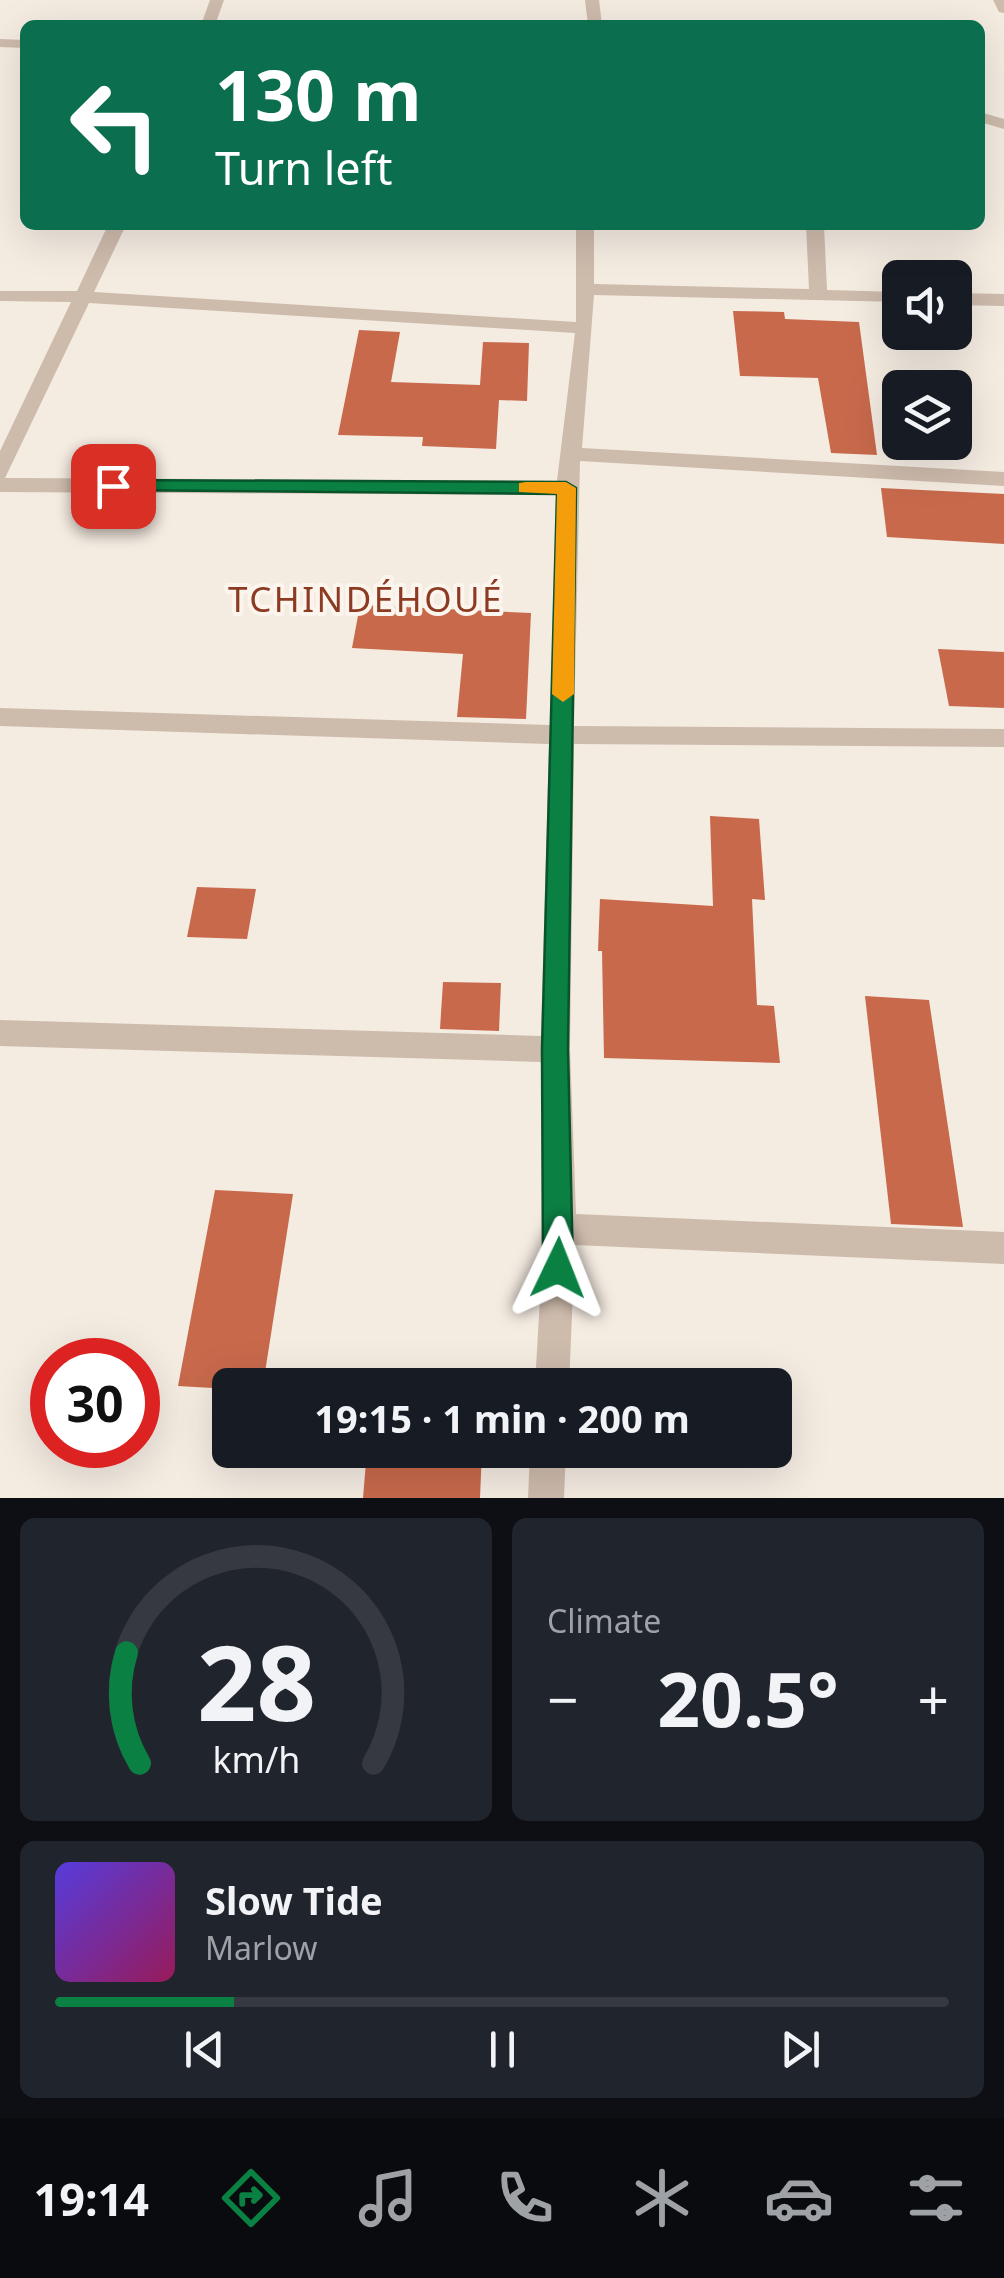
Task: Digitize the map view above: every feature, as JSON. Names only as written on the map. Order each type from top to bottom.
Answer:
[{"type":"street","points":[[1000,0],[1004,10]]},
{"type":"street","points":[[0,473],[115,230]]},
{"type":"street","points":[[553,1368],[560,1229],[555,1049],[566,488],[585,328],[586,230]]},
{"type":"street","points":[[816,230],[818,295]]},
{"type":"street","points":[[587,289],[882,297]]},
{"type":"street","points":[[0,296],[83,296],[585,328]]},
{"type":"street","points":[[972,299],[1004,300]]},
{"type":"street","points":[[570,454],[1004,479]]},
{"type":"street","points":[[0,485],[566,488]]},
{"type":"street","points":[[0,717],[562,735],[1004,738]]},
{"type":"street","points":[[0,1033],[555,1049]]},
{"type":"street","points":[[560,1229],[1004,1248]]},
{"type":"street","points":[[546,1498],[547,1468]]},
{"type":"building","points":[[733,311],[784,312],[785,319],[859,322],[877,455],[831,453],[818,378],[740,376]]},
{"type":"building","points":[[359,330],[400,332],[391,382],[480,385],[483,342],[529,343],[527,401],[499,400],[496,449],[422,446],[423,437],[338,435]]},
{"type":"building","points":[[881,488],[1004,494],[1004,544],[887,537]]},
{"type":"building","points":[[360,605],[531,613],[526,719],[457,717],[463,654],[352,648]]},
{"type":"building","points":[[938,649],[1004,652],[1004,708],[949,706]]},
{"type":"building","points":[[710,816],[759,819],[765,900],[752,899],[757,1005],[774,1006],[780,1063],[604,1058],[602,951],[598,951],[600,899],[713,906]]},
{"type":"building","points":[[197,887],[256,889],[247,939],[187,937]]},
{"type":"building","points":[[443,982],[501,983],[499,1031],[440,1029]]},
{"type":"building","points":[[865,996],[929,1000],[963,1227],[891,1224]]},
{"type":"building","points":[[215,1190],[293,1194],[266,1368],[212,1368],[212,1388],[178,1386]]},
{"type":"building","points":[[366,1468],[481,1468],[480,1498],[363,1498]]},
{"type":"slow traffic","points":[[526,488],[566,488],[563,694]]},
{"type":"district","name":"TCHINDÉHOUÉ","points":[[366,598]]},
{"type":"route","points":[[113,486],[566,488],[555,1049],[558,1268]]}]
